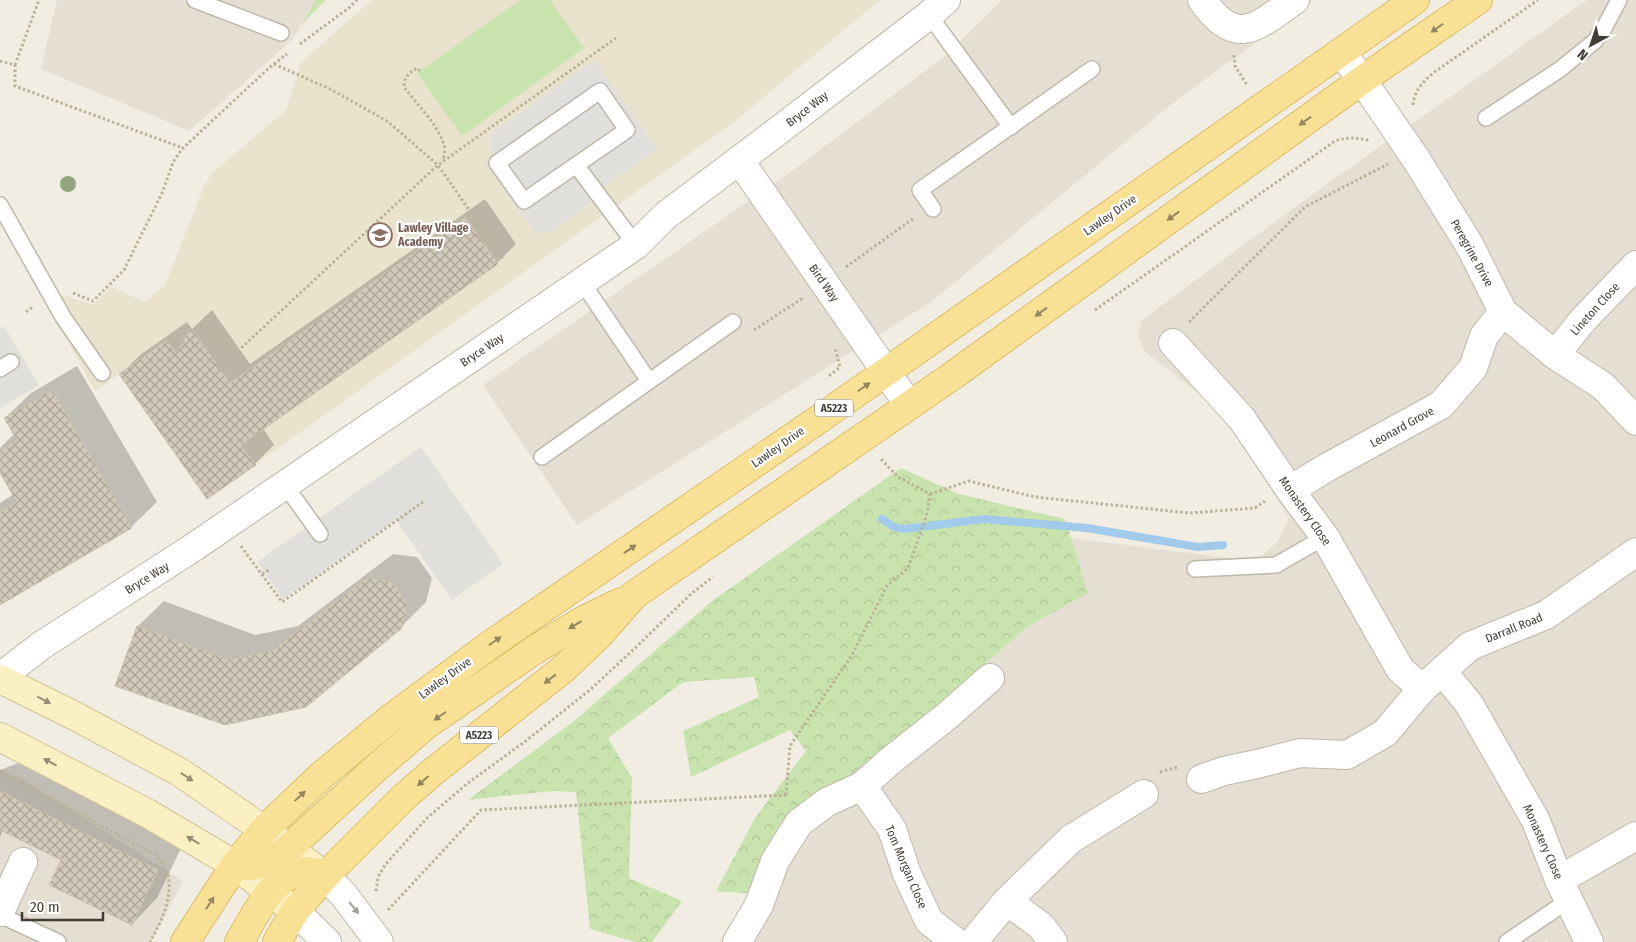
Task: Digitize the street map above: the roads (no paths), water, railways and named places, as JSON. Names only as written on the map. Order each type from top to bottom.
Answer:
[{"type":"main road","name":"Lawley Drive","points":[[185,942],[234,865],[264,830],[337,762],[391,718],[490,645],[886,372],[1415,0]]},
{"type":"main road","name":"A5223","points":[[277,942],[295,911],[325,876],[404,797],[562,670],[599,635],[634,595],[963,368],[1362,80],[1478,0]]},
{"type":"main road","points":[[234,865],[245,867],[267,863],[289,848],[426,726],[536,649],[584,620],[634,595]]},
{"type":"main road","points":[[0,678],[178,771],[264,830],[325,876]]},
{"type":"main road","points":[[0,737],[147,813],[234,865],[295,911]]},
{"type":"main road","points":[[239,942],[269,891],[278,882],[302,872],[314,872],[325,876]]},
{"type":"street","points":[[1202,0],[1222,23],[1228,27],[1240,29],[1258,26],[1295,0]]},
{"type":"street","name":"Bryce Way","points":[[0,678],[42,645],[176,559],[636,244],[665,216],[740,161],[938,8]]},
{"type":"street","name":"Peregrine Drive","points":[[1341,52],[1410,150],[1470,246],[1503,312],[1555,355],[1603,386],[1636,421]]},
{"type":"street","name":"Bird Way","points":[[740,161],[909,405]]},
{"type":"street","name":"Lineton Close","points":[[1555,355],[1583,320],[1636,265]]},
{"type":"street","name":"Leonard Grove","points":[[1289,488],[1442,405],[1473,368],[1484,336],[1503,312]]},
{"type":"street","name":"Monastery Close","points":[[1173,344],[1242,419],[1325,537],[1400,669],[1422,689]]},
{"type":"street","name":"Darrall Road","points":[[1201,779],[1224,771],[1300,753],[1347,755],[1385,733],[1422,689],[1470,646],[1546,615],[1636,552]]},
{"type":"street","name":"Monastery Close","points":[[1442,671],[1469,704],[1531,813],[1589,942]]},
{"type":"street","points":[[737,942],[760,905],[775,861],[799,823],[827,802],[862,786],[990,678]]},
{"type":"street","name":"Tom Morgan Close","points":[[862,786],[892,829],[907,874],[929,921],[956,942]]},
{"type":"street","points":[[973,942],[1007,901],[1071,838],[1144,794]]},
{"type":"street","points":[[1564,890],[1636,836]]},
{"type":"street","points":[[0,914],[23,862]]},
{"type":"street","points":[[325,876],[381,929]]},
{"type":"street","points":[[1007,901],[1042,926],[1053,942]]},
{"type":"street","points":[[295,911],[327,942]]},
{"type":"lane","points":[[195,0],[281,33]]},
{"type":"lane","points":[[1486,118],[1559,70],[1595,41],[1619,0]]},
{"type":"lane","points":[[938,8],[1011,127]]},
{"type":"lane","points":[[932,208],[920,190],[1092,70]]},
{"type":"lane","points":[[600,91],[627,130],[576,165],[524,201],[497,163],[600,91]]},
{"type":"lane","points":[[576,165],[636,244]]},
{"type":"lane","points":[[0,205],[63,317],[102,373]]},
{"type":"lane","points":[[582,282],[649,381]]},
{"type":"lane","points":[[542,457],[733,322]]},
{"type":"lane","points":[[285,484],[320,534]]},
{"type":"lane","points":[[1196,570],[1276,565],[1325,537]]},
{"type":"lane","points":[[1507,942],[1564,890]]},
{"type":"lane","points":[[0,914],[58,942]]},
{"type":"waterway","points":[[882,519],[894,527],[904,529],[984,519],[1087,528],[1198,547],[1223,545]]},
{"type":"place","name":"Lawley Village Academy","points":[[380,235]]}]
